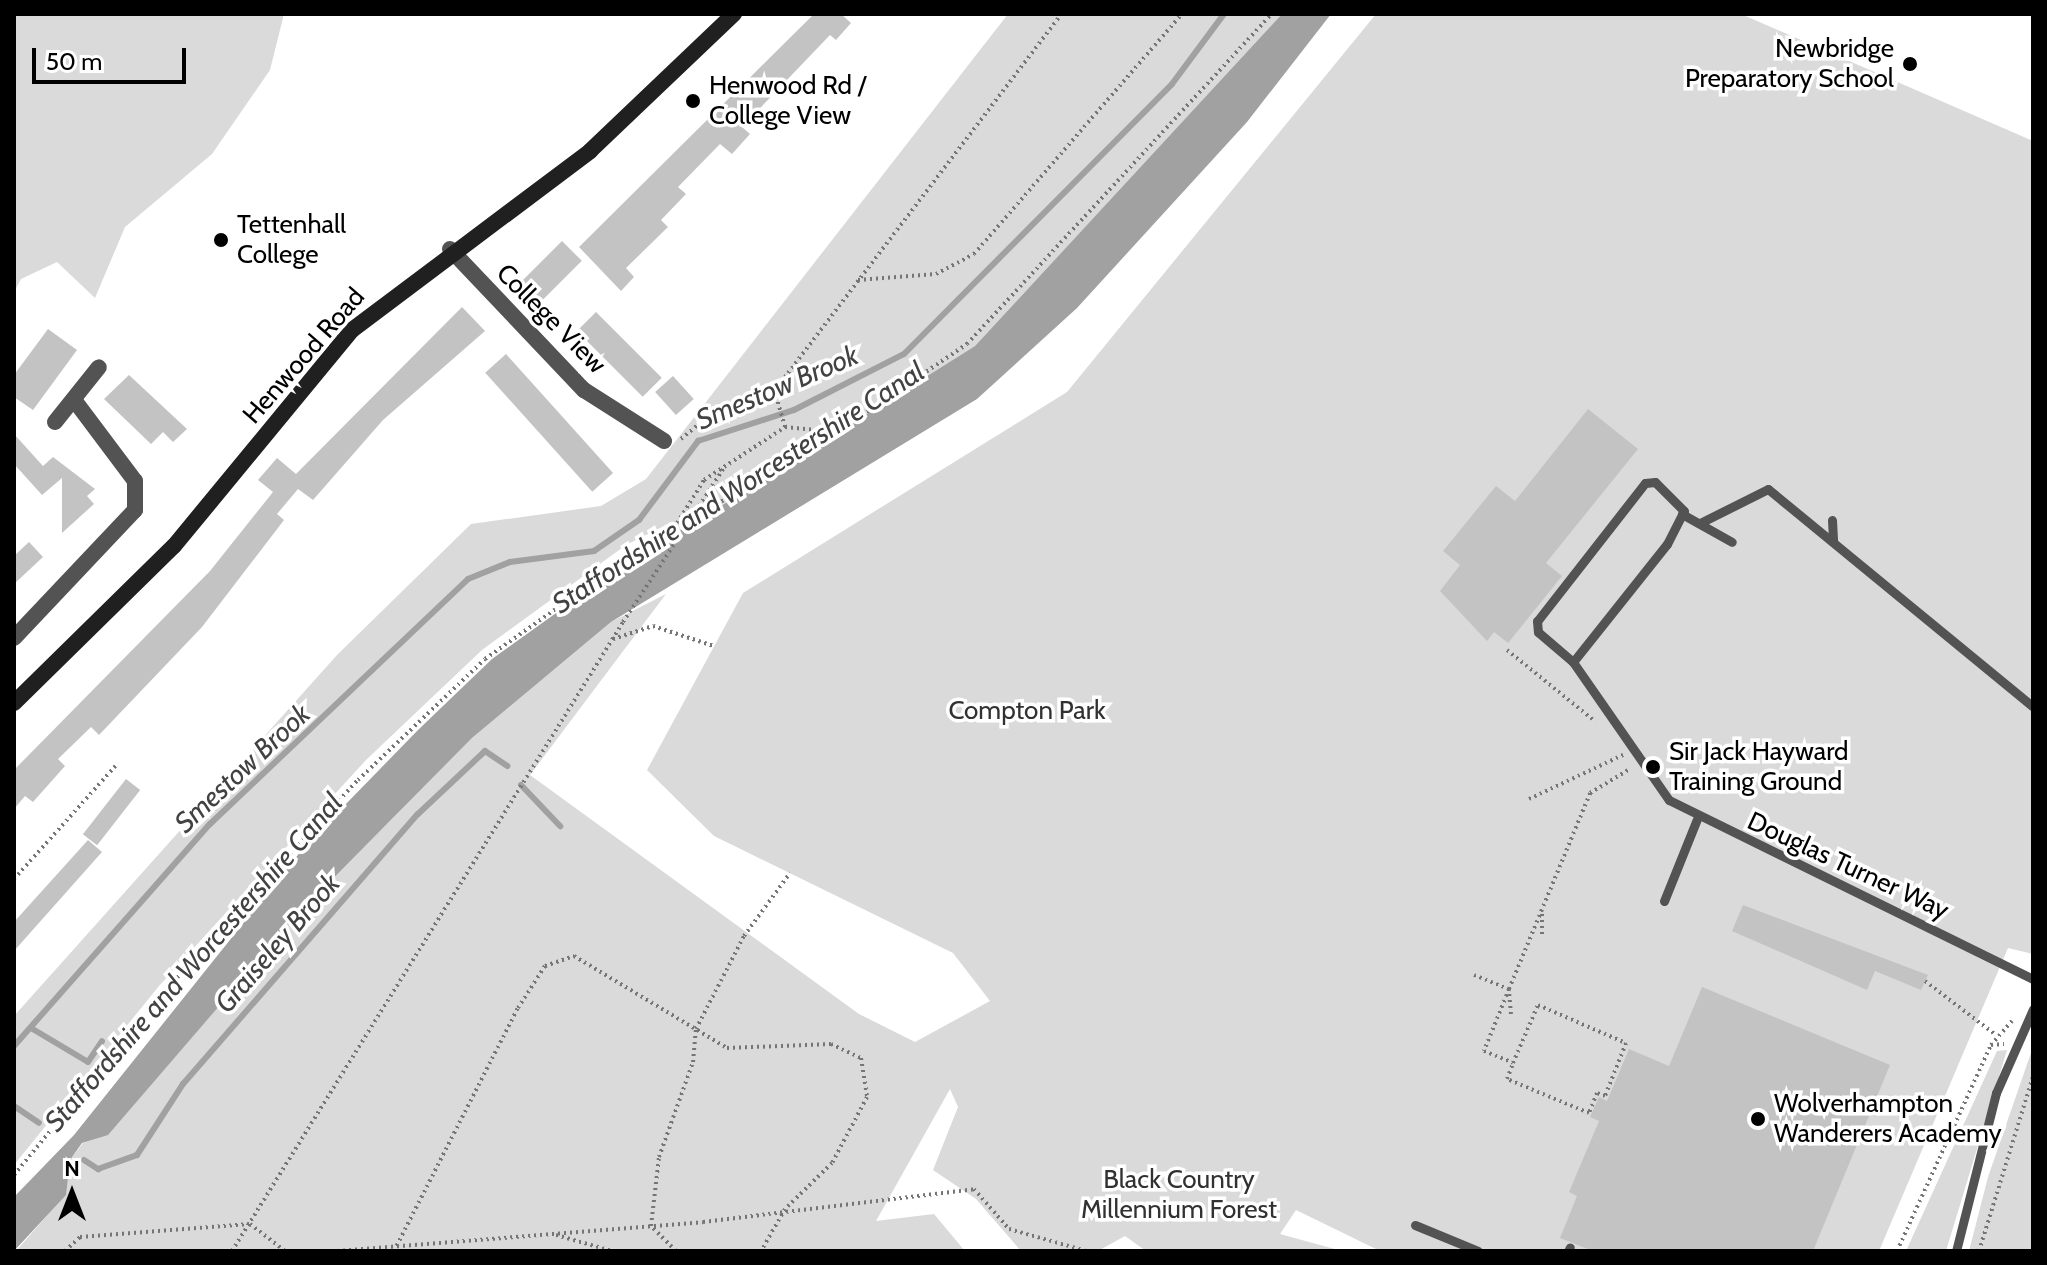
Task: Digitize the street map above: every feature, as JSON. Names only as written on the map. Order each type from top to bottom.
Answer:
[{"type":"main road","name":"Henwood Road","points":[[14,703],[174,546],[352,330],[450,249],[590,151],[734,14]]},
{"type":"street","name":"College View","points":[[450,249],[584,390],[664,441]]},
{"type":"street","points":[[55,422],[75,401],[99,367]]},
{"type":"street","points":[[14,638],[135,510],[135,481],[75,401]]},
{"type":"lane","name":"Douglas Turner Way","points":[[1682,514],[1683,503],[1645,483],[1537,621],[1538,632],[1573,662],[1661,791],[1697,819],[2033,979]]},
{"type":"lane","points":[[1700,523],[1768,489],[2033,707]]},
{"type":"lane","points":[[1573,662],[1667,544],[1682,514],[1732,542]]},
{"type":"lane","points":[[1832,520],[1833,541]]},
{"type":"lane","points":[[1664,901],[1697,819]]},
{"type":"lane","points":[[1956,1251],[1996,1093],[2033,1009]]},
{"type":"lane","points":[[1415,1225],[1478,1251]]},
{"type":"path","points":[[664,441],[689,438],[718,408],[775,392],[1061,14]]},
{"type":"path","points":[[858,280],[936,274],[974,254],[1182,14]]},
{"type":"path","points":[[14,1175],[165,991],[392,745],[485,659],[673,530],[837,432],[980,333],[1272,14]]},
{"type":"path","points":[[775,392],[785,427]]},
{"type":"path","points":[[673,530],[691,495],[728,462],[785,427],[837,432]]},
{"type":"path","points":[[232,1251],[611,640],[728,462]]},
{"type":"path","points":[[611,640],[653,626],[714,646]]},
{"type":"path","points":[[1507,650],[1607,731]]},
{"type":"path","points":[[1529,799],[1623,754]]},
{"type":"path","points":[[14,879],[118,763]]},
{"type":"path","points":[[1513,1063],[1484,1051],[1509,989],[1590,793],[1632,768]]},
{"type":"path","points":[[651,1226],[659,1157],[693,1062],[696,1029],[744,936],[790,873]]},
{"type":"path","points":[[1542,937],[1543,908]]},
{"type":"path","points":[[394,1249],[545,966],[574,956],[727,1048],[831,1044],[861,1058],[867,1097],[832,1163],[785,1209],[761,1251]]},
{"type":"path","points":[[1474,975],[1509,989]]},
{"type":"path","points":[[1925,981],[1996,1035]]},
{"type":"path","points":[[1509,989],[1511,1014]]},
{"type":"path","points":[[1538,1005],[1626,1043],[1605,1096],[1597,1093],[1589,1113],[1507,1079],[1513,1063],[1538,1005]]},
{"type":"path","points":[[1897,1251],[1991,1045],[2018,1042]]},
{"type":"path","points":[[1979,1251],[2033,1077]]},
{"type":"path","points":[[14,1161],[20,1166]]},
{"type":"path","points":[[337,1251],[394,1249],[651,1226],[974,1189],[1009,1229],[1087,1251]]},
{"type":"path","points":[[65,1251],[80,1237],[250,1224],[285,1251]]},
{"type":"path","points":[[651,1226],[676,1251]]},
{"type":"path","points":[[551,1234],[612,1251]]},
{"type":"green space","points":[[14,14],[284,14],[270,70],[212,154],[125,227],[95,298],[57,262],[21,279],[14,292]]},
{"type":"green space","points":[[1008,14],[1282,14],[975,346],[722,509],[667,539],[662,527],[626,545],[482,650],[366,760],[159,986],[14,1165],[14,1016],[337,655],[471,524],[601,506],[646,479]]},
{"type":"green space","name":"Sir Jack Hayward Training Ground","points":[[1376,14],[1741,14],[2033,141],[2033,954],[2008,948],[1879,1251],[1380,1251],[1296,1210],[1280,1234],[1342,1251],[1146,1251],[1125,1236],[1098,1251],[1021,1251],[976,1199],[933,1170],[958,1107],[950,1089],[876,1221],[934,1214],[965,1251],[16,1251],[65,1195],[70,1160],[83,1143],[108,1134],[301,911],[472,738],[611,622],[666,594],[530,775],[859,1014],[915,1042],[990,1001],[953,953],[714,836],[647,770],[743,593],[1067,392]]},
{"type":"green space","points":[[2033,1047],[2033,1251],[1969,1251],[1988,1177]]},
{"type":"green space","points":[[2007,1050],[1946,1251],[1906,1251],[1997,1051]]},
{"type":"shaded area","points":[[1282,14],[1331,14],[1247,122],[1077,308],[977,399],[611,622],[472,738],[301,911],[108,1135],[82,1143],[70,1160],[66,1195],[14,1251],[14,1197],[74,1135],[305,846],[418,730],[492,659],[591,588],[975,346]]},
{"type":"building","points":[[814,14],[841,14],[851,23],[836,40],[830,35],[742,127],[750,134],[732,154],[720,144],[678,187],[686,194],[661,220],[668,227],[626,268],[634,277],[621,291],[579,247]]},
{"type":"building","points":[[562,241],[582,261],[541,302],[521,282]]},
{"type":"building","points":[[462,307],[485,331],[383,420],[313,500],[298,489],[277,514],[284,520],[202,627],[99,735],[91,727],[58,759],[65,766],[33,802],[25,796],[14,809],[14,770],[210,571],[273,492],[258,480],[277,458],[296,474]]},
{"type":"building","points":[[596,312],[662,378],[643,397],[577,331]]},
{"type":"building","points":[[48,329],[77,350],[33,410],[14,397],[14,375]]},
{"type":"building","points":[[506,354],[613,473],[592,492],[485,373]]},
{"type":"building","points":[[129,375],[187,429],[173,442],[163,432],[151,444],[104,399]]},
{"type":"building","points":[[673,376],[694,399],[676,415],[655,392]]},
{"type":"building","points":[[1588,409],[1638,449],[1546,563],[1562,576],[1508,643],[1494,632],[1487,641],[1440,591],[1460,565],[1443,551],[1496,486],[1515,501]]},
{"type":"building","points":[[14,434],[43,466],[53,457],[95,489],[87,496],[94,504],[62,533],[62,478],[42,495],[14,464]]},
{"type":"building","points":[[29,542],[43,557],[14,584],[14,556]]},
{"type":"building","points":[[126,779],[140,790],[97,845],[83,834]]},
{"type":"building","points":[[88,840],[102,852],[14,951],[14,922]]},
{"type":"building","points":[[1743,905],[1928,975],[1921,990],[1875,971],[1867,990],[1732,931]]},
{"type":"building","name":"Wolverhampton Wanderers Academy","points":[[1702,987],[1890,1065],[1813,1251],[1593,1251],[1560,1238],[1577,1196],[1569,1192],[1599,1121],[1590,1117],[1599,1097],[1607,1101],[1629,1049],[1669,1066]]},
{"type":"waterway","name":"Smestow Brook","points":[[14,1046],[210,824],[468,579],[510,562],[594,551],[639,520],[698,441],[794,410],[904,354],[1172,84],[1224,14]]},
{"type":"waterway","name":"Graiseley Brook","points":[[84,1160],[98,1169],[137,1155],[183,1084],[418,814],[485,751],[507,766]]},
{"type":"waterway","name":"Graiseley Brook","points":[[521,785],[560,826]]},
{"type":"waterway","name":"Staffordshire and Worcestershire Canal","points":[[31,1028],[88,1062],[102,1041]]},
{"type":"waterway","name":"Graiseley Brook","points":[[14,1106],[39,1123]]},
{"type":"place","name":"Newbridge Preparatory School","points":[[1910,64]]},
{"type":"place","name":"Henwood Rd / College View","points":[[693,101]]},
{"type":"place","name":"Tettenhall College","points":[[221,240]]},
{"type":"place","name":"Sir Jack Hayward Training Ground","points":[[1653,767]]},
{"type":"place","name":"Wolverhampton Wanderers Academy","points":[[1758,1119]]},
{"type":"park label","name":"Compton Park","points":[[1027,711]]},
{"type":"park label","name":"Black Country Millennium Forest","points":[[1179,1195]]}]
